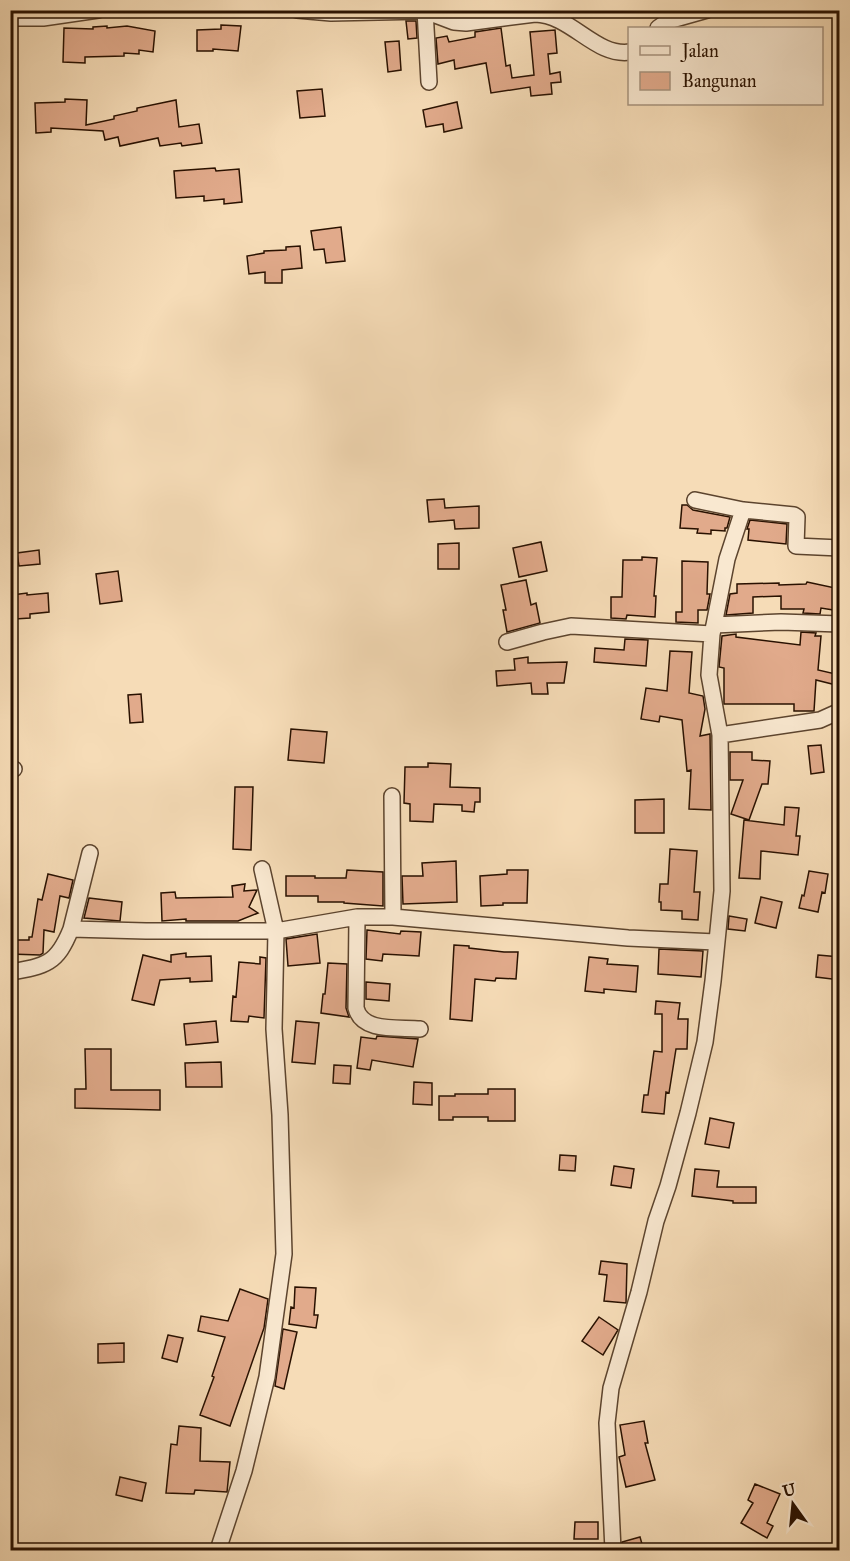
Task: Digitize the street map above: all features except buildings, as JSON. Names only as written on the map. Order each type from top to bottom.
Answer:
[{"type":"street","points":[[10,18],[43,18],[98,10]]},
{"type":"street","points":[[297,10],[331,13],[425,11],[454,22],[466,23],[535,14],[551,15],[572,26],[608,51],[628,52]]},
{"type":"street","points":[[659,27],[668,21],[707,10]]},
{"type":"street","points":[[425,11],[429,82]]},
{"type":"street","points":[[695,500],[743,510],[794,515],[798,517],[796,546],[840,548]]},
{"type":"street","points":[[614,1551],[607,1423],[610,1388],[639,1292],[705,1042],[722,891],[720,735],[709,675],[713,629],[727,559],[743,510]]},
{"type":"street","points":[[507,642],[571,626],[713,629],[780,622],[840,624]]},
{"type":"street","points":[[720,735],[820,720],[840,711]]},
{"type":"street","points":[[392,796],[393,917]]},
{"type":"street","points":[[10,972],[40,966],[52,960],[62,950],[71,929],[90,853]]},
{"type":"street","points":[[218,1551],[244,1471],[267,1377],[284,1254],[280,1114],[274,1029],[276,931],[262,869]]},
{"type":"street","points":[[71,929],[276,931],[357,917],[393,917],[628,938],[716,942]]},
{"type":"street","points":[[357,917],[356,1008],[359,1017],[369,1025],[420,1029]]}]
